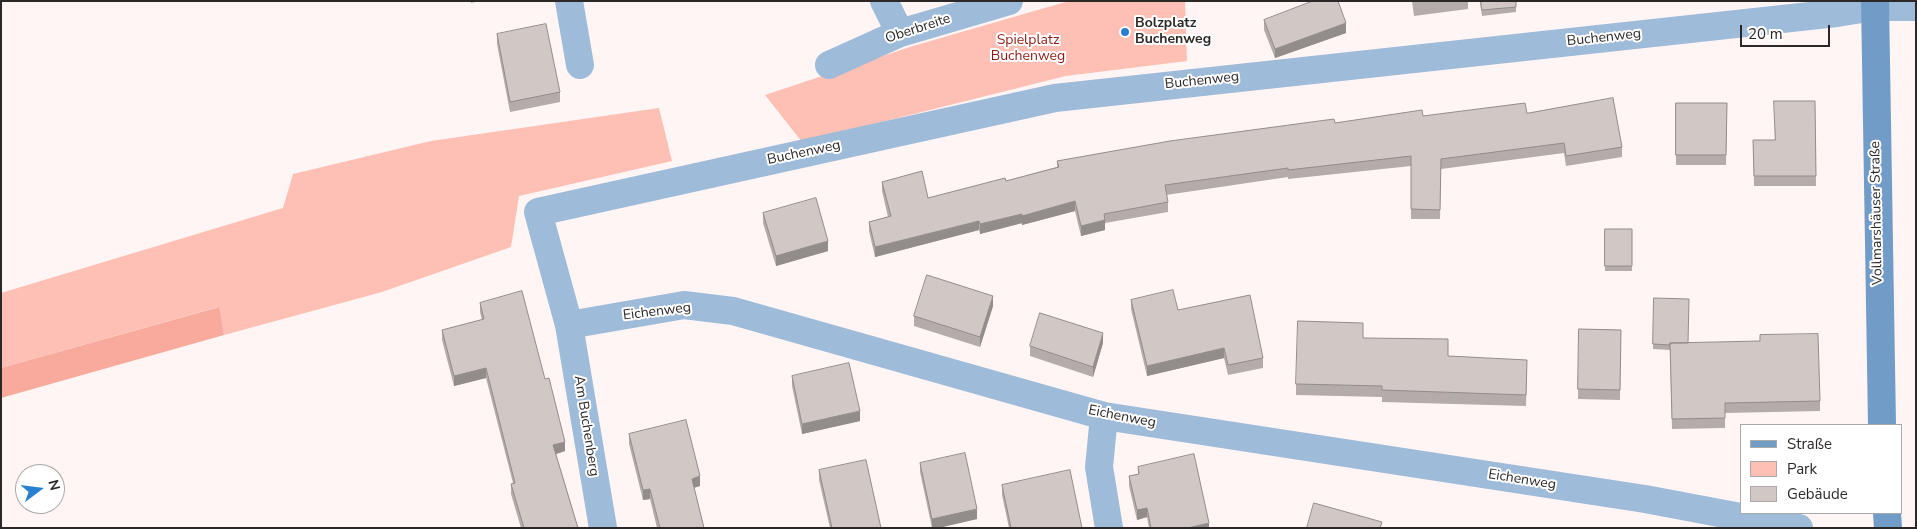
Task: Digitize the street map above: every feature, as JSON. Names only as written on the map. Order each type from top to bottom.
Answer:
[{"type":"main road","name":"Vollmarshäuser Straße","points":[[1874,4],[1882,424]]},
{"type":"main road","points":[[1887,514],[1888,528]]},
{"type":"street","points":[[569,1],[580,65]]},
{"type":"street","points":[[884,1],[900,33]]},
{"type":"street","name":"Oberbreite","points":[[829,65],[900,33],[1009,1]]},
{"type":"street","name":"Buchenweg","points":[[569,325],[538,212],[1055,98],[1827,14],[1874,4],[1916,7]]},
{"type":"street","name":"Eichenweg","points":[[569,325],[684,306],[733,310],[1104,416],[1645,499],[1799,528]]},
{"type":"street","name":"Am Buchenberg","points":[[569,325],[603,528]]},
{"type":"street","points":[[1104,416],[1099,467],[1109,528]]},
{"type":"green space","name":"Spielplatz Buchenweg","points":[[1072,1],[1185,1],[1187,61],[1066,76],[802,142],[765,95],[913,46]]},
{"type":"green space","points":[[659,108],[672,161],[519,196],[511,247],[382,292],[224,335],[218,307],[1,368],[1,293],[283,208],[293,174],[431,141]]},
{"type":"shaded area","points":[[219,307],[224,335],[1,398],[1,368]]},
{"type":"building","points":[[1313,1],[1338,1],[1346,23],[1275,49],[1264,20]]},
{"type":"building","points":[[1481,1],[1516,1],[1516,7],[1482,10]]},
{"type":"building","points":[[546,24],[560,92],[510,102],[497,34]]},
{"type":"building","points":[[1613,98],[1622,147],[1566,156],[1564,143],[1441,159],[1440,210],[1411,209],[1411,156],[1288,170],[1288,168],[1165,185],[1168,202],[1104,214],[1105,220],[1081,226],[1075,201],[1022,216],[1022,214],[980,224],[979,221],[875,247],[869,222],[891,216],[882,182],[922,171],[928,198],[1005,178],[1006,181],[1059,167],[1057,161],[1170,141],[1334,119],[1335,123],[1422,110],[1423,116],[1525,103],[1527,113]]},
{"type":"building","points":[[1774,101],[1815,101],[1816,176],[1754,176],[1753,140],[1775,140]]},
{"type":"building","points":[[1676,103],[1727,103],[1726,155],[1676,155]]},
{"type":"building","points":[[816,198],[828,241],[776,256],[763,213]]},
{"type":"building","points":[[1605,229],[1632,229],[1632,266],[1605,266]]},
{"type":"building","points":[[927,275],[993,296],[980,337],[914,316]]},
{"type":"building","points":[[1173,290],[1178,310],[1250,295],[1263,358],[1228,365],[1224,348],[1147,366],[1131,300]]},
{"type":"building","points":[[522,291],[545,379],[549,378],[565,442],[553,445],[578,528],[524,528],[511,484],[515,483],[486,368],[454,376],[442,330],[484,319],[480,303]]},
{"type":"building","points":[[1654,298],[1689,299],[1688,343],[1653,344]]},
{"type":"building","points":[[1040,313],[1103,333],[1093,367],[1030,346]]},
{"type":"building","points":[[1298,321],[1363,323],[1363,338],[1448,339],[1448,356],[1527,360],[1526,395],[1382,390],[1382,386],[1296,384]]},
{"type":"building","points":[[1579,329],[1621,330],[1620,390],[1578,389]]},
{"type":"building","points":[[1818,334],[1820,401],[1725,403],[1725,418],[1672,419],[1670,343],[1760,341],[1760,335]]},
{"type":"building","points":[[849,363],[860,411],[802,424],[792,376]]},
{"type":"building","points":[[686,420],[700,476],[692,479],[704,528],[660,528],[650,489],[643,490],[629,434]]},
{"type":"building","points":[[965,453],[977,509],[932,519],[920,463]]},
{"type":"building","points":[[1194,454],[1209,523],[1188,528],[1151,528],[1147,508],[1137,510],[1129,476],[1139,474],[1138,467]]},
{"type":"building","points":[[866,460],[881,528],[832,528],[819,470]]},
{"type":"building","points":[[1070,470],[1082,528],[1011,528],[1002,485]]},
{"type":"building","points":[[1314,503],[1382,522],[1380,528],[1307,528]]},
{"type":"place","name":"Bolzplatz Buchenweg","points":[[1125,32]]}]
